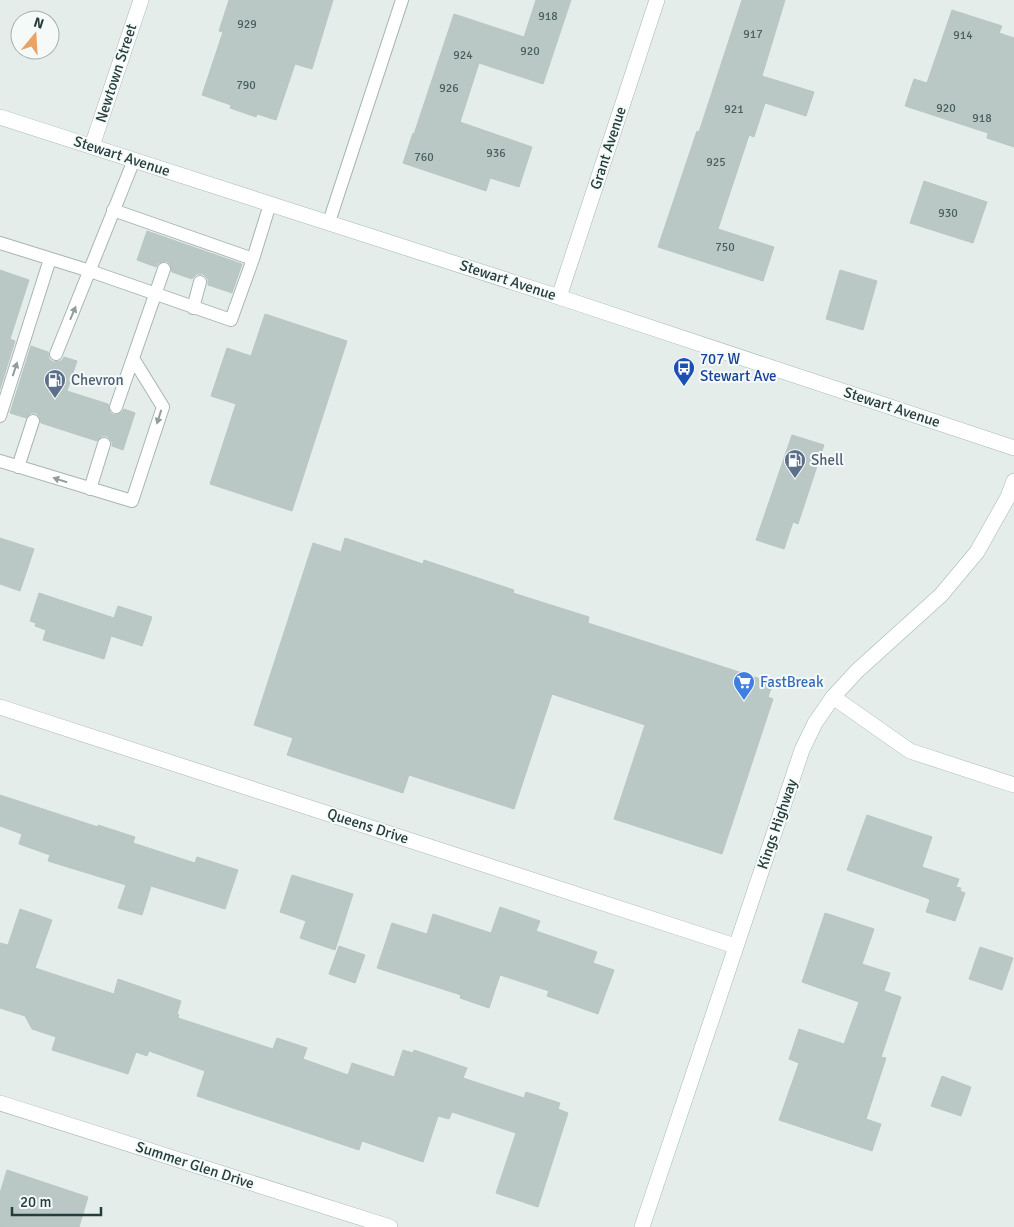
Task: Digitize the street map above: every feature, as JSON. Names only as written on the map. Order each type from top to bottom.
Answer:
[{"type":"street","name":"Newtown Street","points":[[92,146],[140,0]]},
{"type":"street","name":"Grant Avenue","points":[[559,297],[657,0]]},
{"type":"street","name":"Stewart Avenue","points":[[0,117],[559,297],[1014,448]]},
{"type":"street","name":"Kings Highway","points":[[642,1227],[802,750],[815,724],[833,697],[857,671],[940,595],[977,552],[1008,497],[1014,480]]},
{"type":"street","points":[[833,697],[910,751],[1014,785]]},
{"type":"street","name":"Queens Drive","points":[[0,707],[735,946]]},
{"type":"street","name":"Summer Glen Drive","points":[[0,1103],[390,1227]]},
{"type":"lane","points":[[329,222],[402,0]]},
{"type":"lane","points":[[56,354],[134,160]]},
{"type":"lane","points":[[0,244],[90,271],[231,320],[270,204]]},
{"type":"lane","points":[[113,210],[175,236],[210,248],[253,259]]},
{"type":"lane","points":[[0,416],[50,259]]},
{"type":"lane","points":[[116,407],[134,360],[164,269]]},
{"type":"lane","points":[[192,308],[200,282]]},
{"type":"lane","points":[[0,461],[132,501],[163,407],[134,360]]},
{"type":"lane","points":[[18,467],[34,421]]},
{"type":"lane","points":[[90,489],[104,444]]},
{"type":"building","points":[[229,0],[333,0],[312,69],[295,64],[276,120],[257,114],[256,117],[230,108],[231,105],[202,95],[223,32],[219,31]]},
{"type":"building","points":[[536,0],[571,0],[543,84],[479,63],[460,122],[532,147],[519,187],[490,178],[486,191],[403,163],[454,14],[524,37]]},
{"type":"building","points":[[742,0],[785,0],[762,76],[814,92],[806,116],[765,103],[754,137],[749,135],[718,229],[774,247],[763,281],[658,247],[697,131],[699,132]]},
{"type":"building","points":[[952,10],[1002,26],[999,33],[1014,38],[1014,147],[987,138],[988,133],[905,106],[914,79],[927,83]]},
{"type":"building","points":[[924,181],[987,202],[973,243],[910,223]]},
{"type":"building","points":[[147,231],[242,264],[232,293],[208,285],[208,279],[203,274],[197,274],[192,279],[172,272],[170,264],[166,261],[159,263],[156,267],[137,260]]},
{"type":"building","points":[[0,270],[29,280],[10,339],[15,341],[0,389]]},
{"type":"building","points":[[840,270],[877,281],[863,330],[826,319]]},
{"type":"building","points":[[265,314],[347,341],[292,511],[210,484],[236,404],[211,396],[227,348],[251,356]]},
{"type":"building","name":"Chevron","points":[[31,346],[48,352],[49,359],[53,362],[61,361],[64,357],[77,361],[67,391],[108,404],[110,412],[114,415],[121,413],[124,409],[135,413],[123,450],[112,446],[112,442],[107,436],[102,436],[97,441],[41,423],[36,413],[31,413],[26,418],[10,413]]},
{"type":"building","name":"Shell","points":[[792,435],[824,445],[798,524],[793,522],[784,549],[756,540]]},
{"type":"building","points":[[0,538],[34,549],[20,591],[0,584]]},
{"type":"building","points":[[345,538],[423,564],[424,560],[514,590],[513,593],[589,617],[588,623],[773,683],[768,697],[773,699],[722,854],[614,819],[645,725],[552,694],[514,809],[409,775],[403,793],[287,755],[293,738],[254,725],[313,543],[341,552]]},
{"type":"building","points":[[39,593],[114,618],[118,606],[152,617],[142,646],[111,636],[104,659],[43,640],[46,630],[35,626],[36,623],[30,621]]},
{"type":"building","points":[[0,795],[135,837],[133,843],[195,863],[197,857],[238,870],[225,909],[151,886],[142,915],[118,908],[126,885],[48,861],[50,855],[19,844],[22,834],[0,826]]},
{"type":"building","points":[[867,815],[932,837],[922,867],[959,879],[956,887],[961,888],[960,891],[965,893],[955,921],[926,912],[930,900],[927,898],[847,870]]},
{"type":"building","points":[[292,875],[353,894],[335,950],[300,938],[306,921],[280,912]]},
{"type":"building","points":[[500,907],[540,921],[536,931],[597,952],[593,963],[614,970],[598,1014],[547,996],[549,991],[500,975],[489,1008],[460,998],[461,995],[377,968],[392,923],[427,934],[433,914],[491,933]]},
{"type":"building","points":[[20,909],[52,920],[35,968],[114,994],[118,979],[181,1001],[177,1014],[179,1015],[178,1018],[273,1049],[277,1038],[307,1048],[303,1059],[348,1075],[352,1063],[394,1077],[403,1050],[413,1053],[414,1050],[467,1068],[463,1078],[524,1098],[526,1092],[560,1103],[558,1109],[568,1113],[538,1207],[496,1193],[516,1133],[452,1112],[449,1119],[438,1116],[423,1162],[362,1141],[359,1150],[197,1096],[205,1071],[149,1051],[147,1056],[136,1052],[128,1074],[52,1050],[56,1037],[32,1029],[25,1016],[0,1008],[0,943],[8,945]]},
{"type":"building","points":[[825,913],[874,929],[862,964],[890,973],[884,991],[901,997],[881,1057],[886,1058],[866,1119],[881,1124],[872,1151],[779,1120],[799,1063],[789,1059],[799,1029],[844,1044],[859,1002],[802,982]]},
{"type":"building","points":[[339,946],[365,955],[355,983],[329,974]]},
{"type":"building","points":[[980,947],[1013,958],[1002,990],[969,979]]},
{"type":"building","points":[[942,1076],[971,1087],[961,1116],[931,1106]]},
{"type":"building","points":[[7,1170],[88,1197],[79,1227],[0,1227],[0,1193]]},
{"type":"place","name":"707 W Stewart Ave","points":[[684,387]]},
{"type":"place","name":"Chevron","points":[[55,399]]},
{"type":"place","name":"Shell","points":[[795,479]]},
{"type":"place","name":"FastBreak","points":[[744,701]]}]
